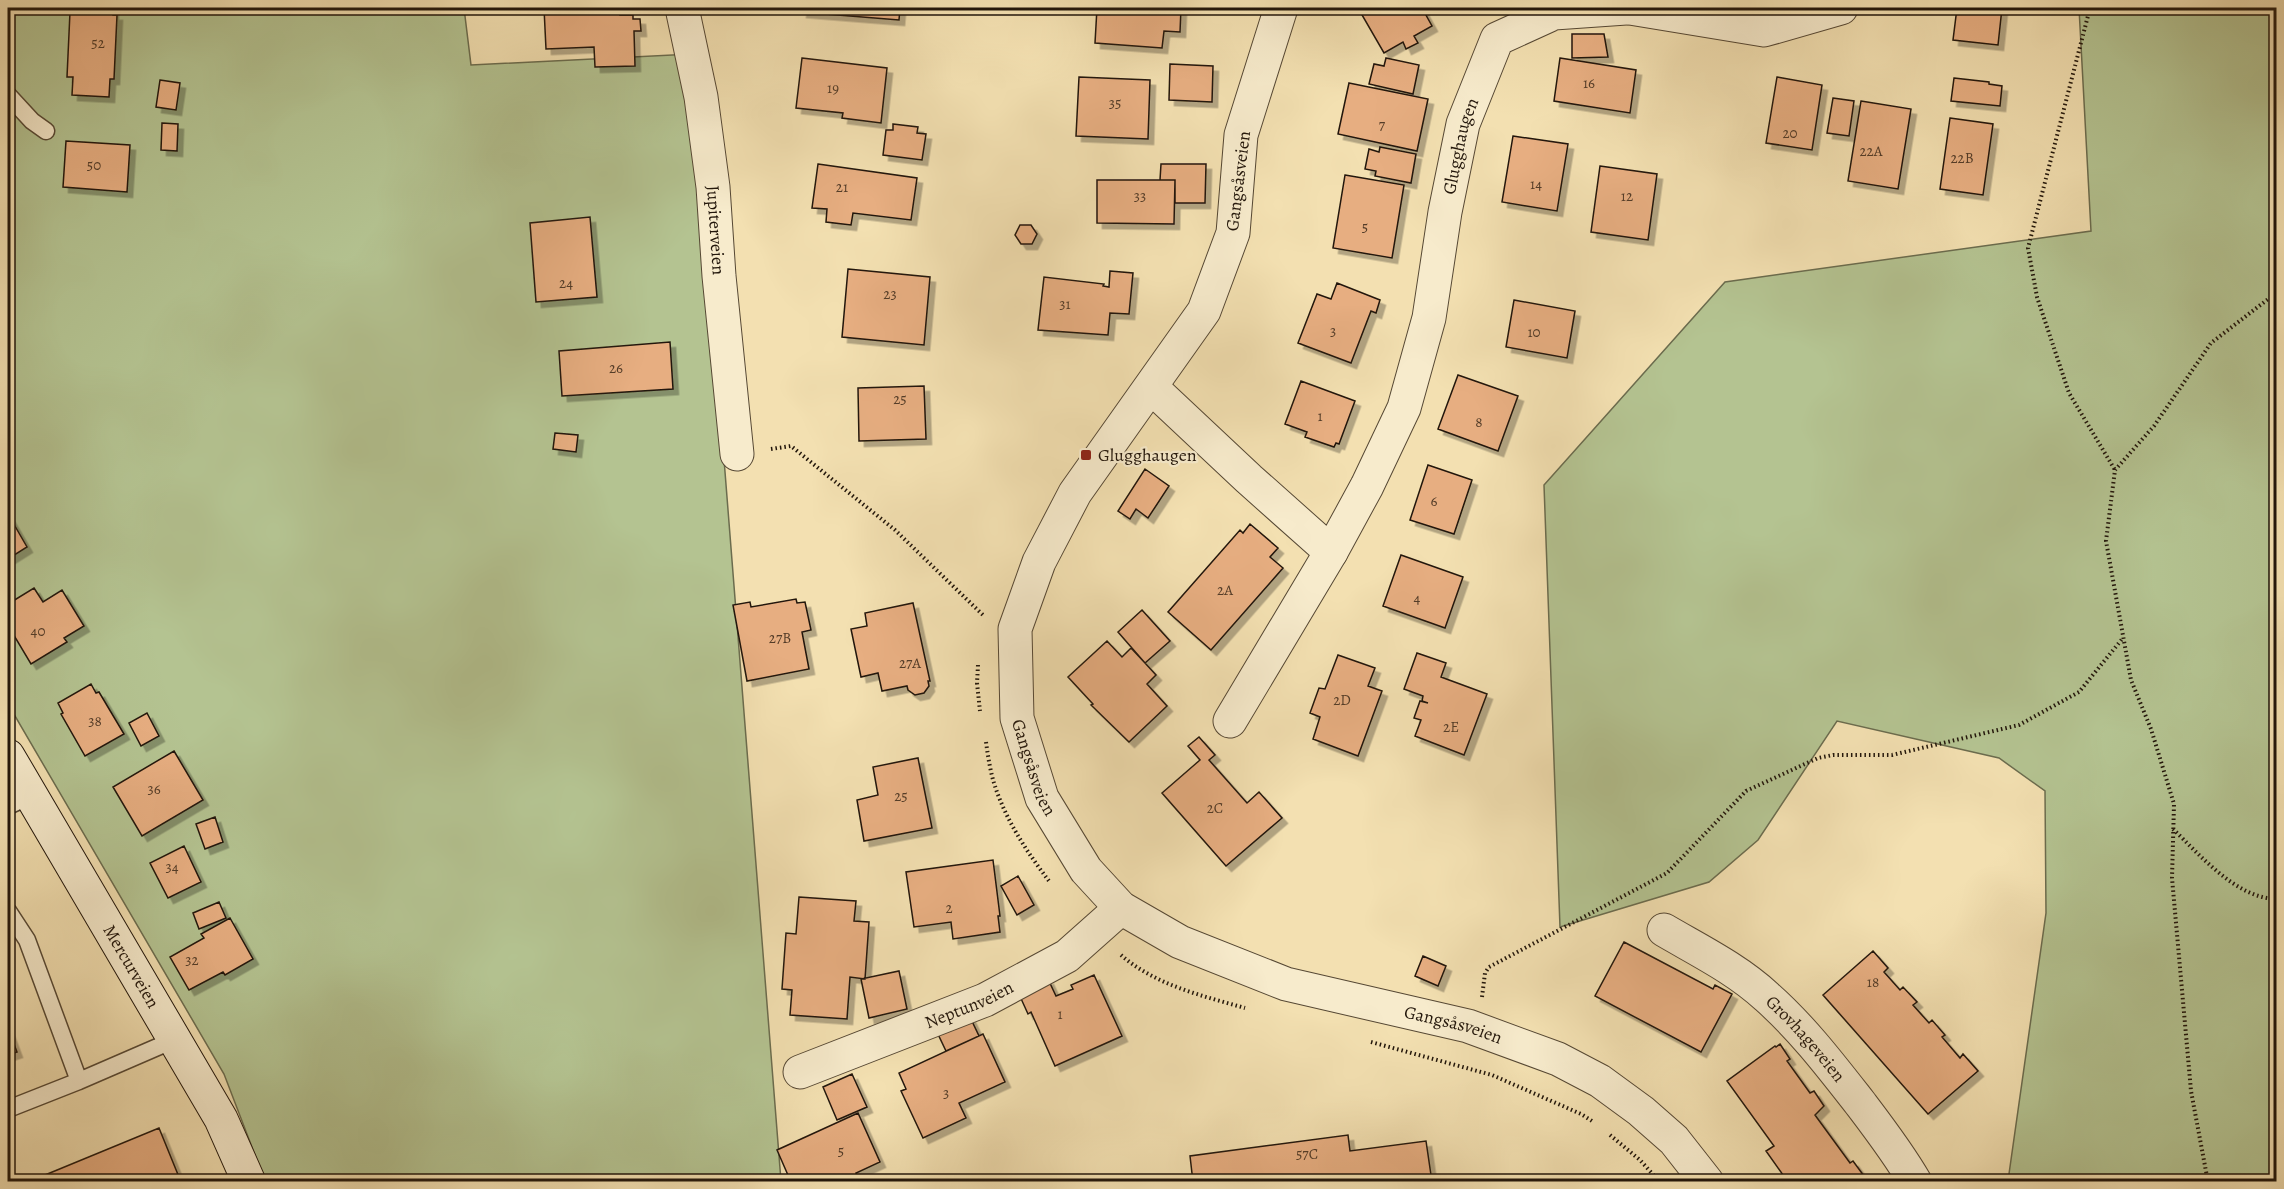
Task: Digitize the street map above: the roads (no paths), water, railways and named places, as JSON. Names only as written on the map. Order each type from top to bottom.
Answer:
[{"type":"street","name":"Jupiterveien","points":[[682,8],[701,97],[713,187],[719,276],[737,454]]},
{"type":"street","name":"Gangsåsveien","points":[[1281,8],[1241,135],[1233,234],[1204,311],[1075,493],[1039,562],[1015,629],[1017,718],[1042,798],[1086,870],[1121,908],[1180,942],[1286,984],[1468,1026],[1558,1059],[1600,1081],[1641,1111],[1674,1140],[1707,1182]]},
{"type":"street","name":"Glugghaugen","points":[[1230,721],[1331,552],[1367,486],[1404,408],[1429,318],[1445,212],[1464,124],[1497,39],[1554,13],[1628,8],[1764,30],[1841,8]]},
{"type":"street","points":[[1151,387],[1331,552]]},
{"type":"street","name":"Mercurveien","points":[[8,756],[19,801],[176,1040],[221,1119],[249,1182]]},
{"type":"street","name":"Neptunveien","points":[[800,1072],[985,1000],[1067,956],[1121,908]]},
{"type":"street","name":"Grovhageveien","points":[[1664,930],[1726,966],[1766,996],[1809,1040],[1842,1079],[1915,1182]]},
{"type":"lane","points":[[8,94],[32,121],[46,131]]},
{"type":"lane","points":[[8,911],[27,940],[79,1082]]},
{"type":"lane","points":[[8,1109],[79,1082],[176,1040]]},
{"type":"place","name":"Glugghaugen","points":[[1086,455]]}]
